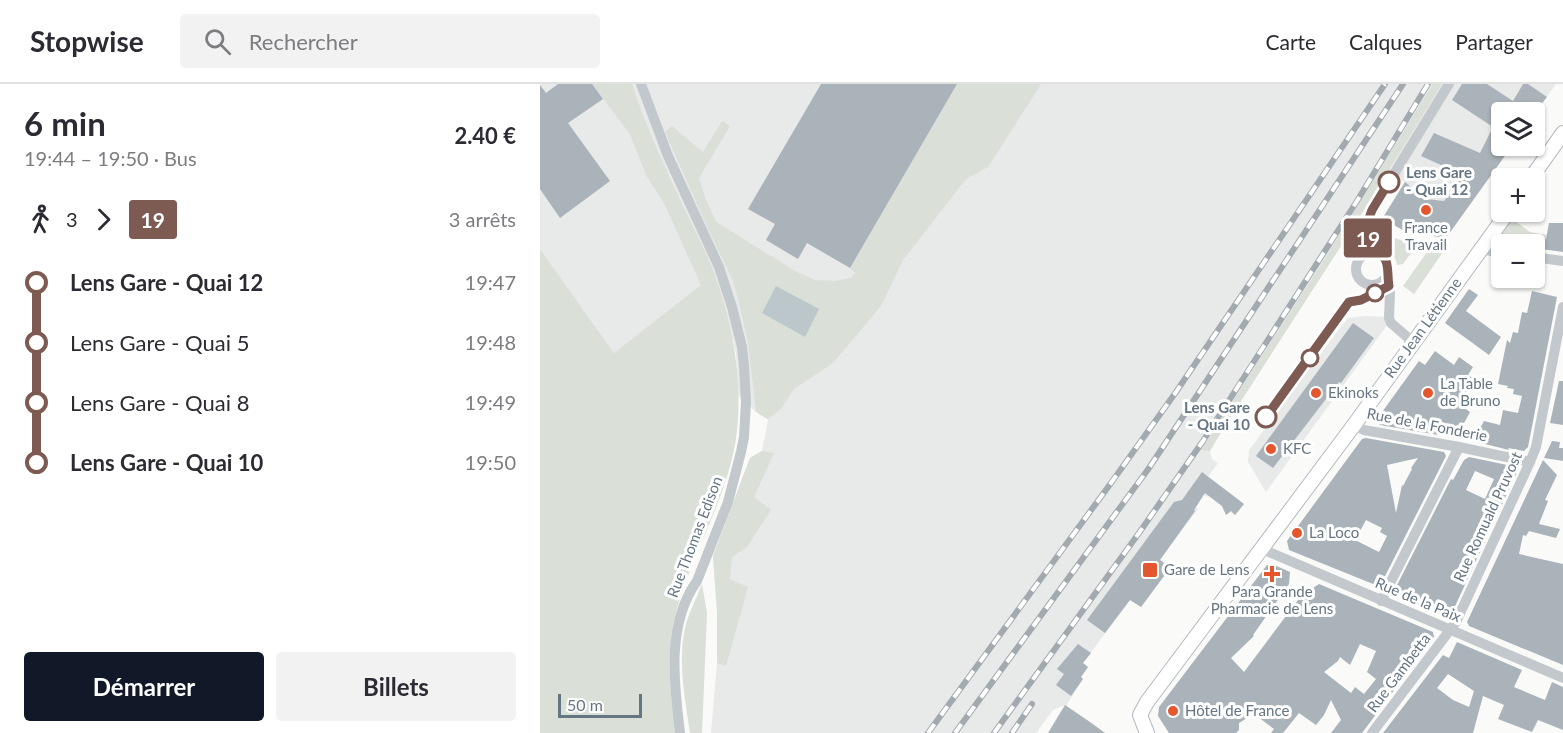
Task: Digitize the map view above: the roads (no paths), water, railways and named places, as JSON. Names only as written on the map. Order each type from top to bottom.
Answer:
[{"type":"street","name":"Rue Thomas Edison","points":[[641,84],[668,156],[719,267],[738,330],[746,384],[746,422],[728,502],[681,615],[675,654],[675,691],[680,733]]},
{"type":"street","points":[[1368,253],[1367,229],[1372,210],[1449,84]]},
{"type":"street","points":[[1538,168],[1563,133]]},
{"type":"street","name":"Rue Jean Létienne","points":[[1147,733],[1138,708],[1167,674],[1262,549],[1501,222]]},
{"type":"street","points":[[1481,249],[1491,251]]},
{"type":"street","points":[[1387,276],[1382,282],[1374,285],[1366,283],[1360,280],[1357,263],[1368,253],[1377,254],[1385,259],[1388,267],[1390,294],[1389,318],[1393,327],[1413,342]]},
{"type":"street","points":[[1545,259],[1563,261]]},
{"type":"street","name":"Rue Romuald Pruvost","points":[[1450,630],[1456,622],[1536,447],[1563,307]]},
{"type":"street","name":"Rue de la Fonderie","points":[[1354,425],[1364,430],[1530,462]]},
{"type":"street","points":[[1381,601],[1459,447]]},
{"type":"street","name":"Rue de la Paix","points":[[1262,549],[1563,678]]},
{"type":"street","name":"Rue Gambetta","points":[[1372,733],[1450,630]]},
{"type":"railway","points":[[928,733],[1176,392],[1385,84]]},
{"type":"railway","points":[[955,733],[1149,468],[1403,84]]},
{"type":"railway","points":[[994,733],[1203,441],[1357,201],[1428,84]]},
{"type":"railway","points":[[1012,733],[1032,704]]},
{"type":"place","name":"Lens Gare - Quai 12","points":[[1389,182]]},
{"type":"place","name":"France Travail","points":[[1426,210]]},
{"type":"place","name":"Ekinoks","points":[[1316,393]]},
{"type":"place","name":"La Table de Bruno","points":[[1428,393]]},
{"type":"place","name":"Lens Gare - Quai 10","points":[[1266,417]]},
{"type":"place","name":"KFC","points":[[1271,449]]},
{"type":"place","name":"La Loco","points":[[1297,533]]},
{"type":"place","name":"Gare de Lens","points":[[1150,570]]},
{"type":"place","name":"Para Grande Pharmacie de Lens","points":[[1272,574]]},
{"type":"place","name":"Hôtel de France","points":[[1173,711]]}]
